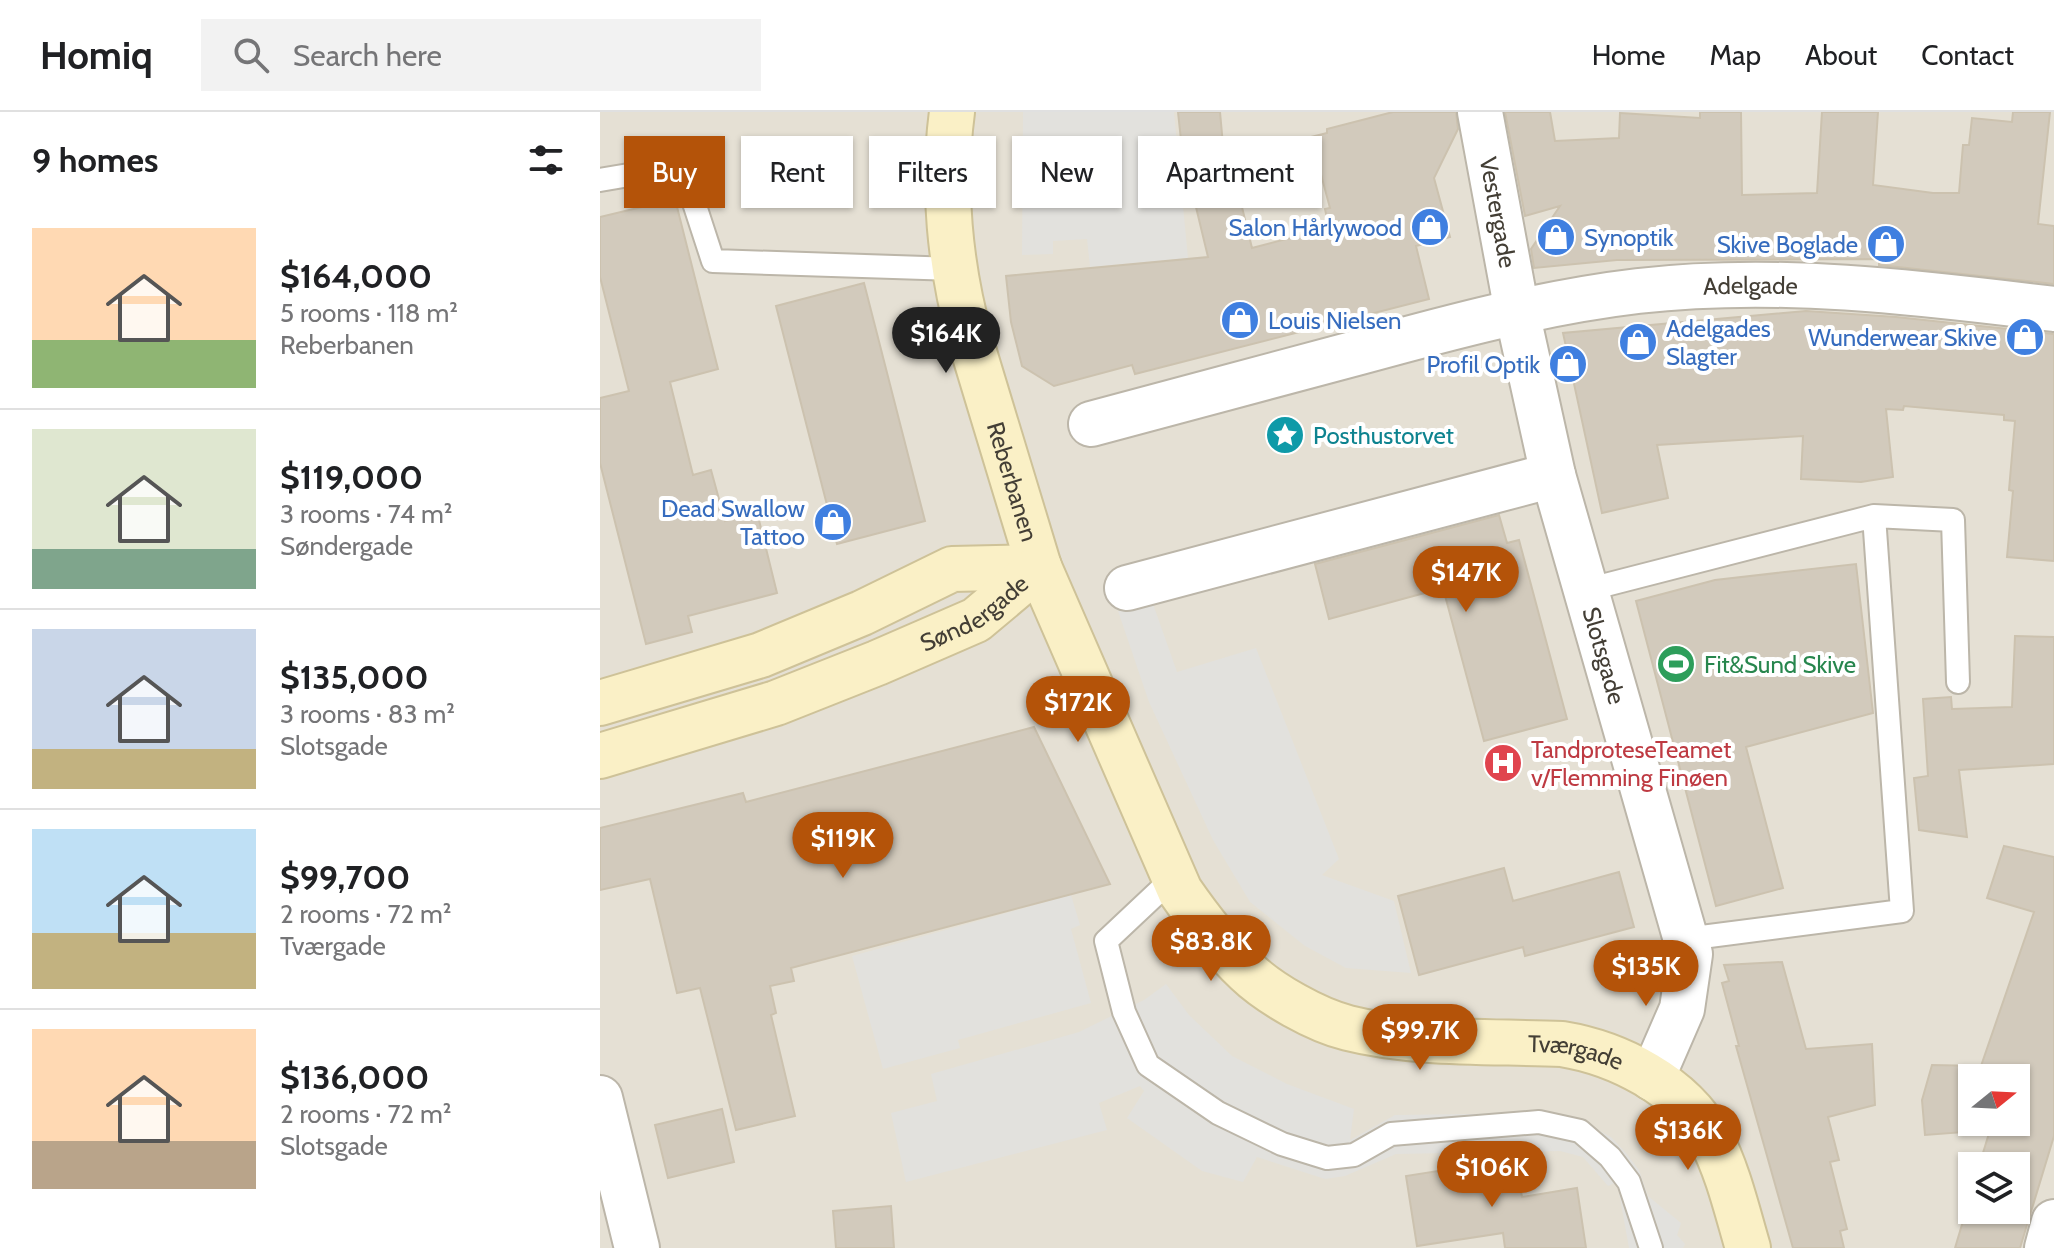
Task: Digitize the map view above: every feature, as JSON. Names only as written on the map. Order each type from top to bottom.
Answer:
[{"type":"street","name":"Reberbanen","points":[[952,112],[948,167],[955,269],[961,305],[1039,567]]},
{"type":"street","name":"Vestergade","points":[[1480,112],[1517,312]]},
{"type":"street","name":"Adelgade","points":[[1091,424],[1450,327],[1638,291],[1828,286],[2054,309]]},
{"type":"street","name":"Slotsgade","points":[[1517,312],[1553,475],[1690,954],[1682,1009],[1652,1078]]},
{"type":"street","points":[[1127,588],[1553,475]]},
{"type":"street","name":"Søndergade","points":[[600,703],[761,655],[862,613],[952,569],[1039,567]]},
{"type":"street","name":"Søndergade","points":[[600,756],[776,703],[877,663],[976,620],[1039,567]]},
{"type":"street","name":"Tværgade","points":[[1039,567],[1173,878],[1209,932],[1248,973],[1275,993],[1345,1028],[1382,1035],[1584,1047],[1652,1078]]},
{"type":"street","points":[[1652,1078],[1688,1108],[1709,1136],[1729,1184],[1748,1248]]},
{"type":"street","points":[[600,1098],[637,1248]]},
{"type":"street","points":[[2047,1248],[2054,1222]]},
{"type":"lane","points":[[600,180],[682,166],[713,261],[955,269]]},
{"type":"lane","points":[[1586,590],[1874,516],[1953,520],[1958,682]]},
{"type":"lane","points":[[1686,939],[1902,911],[1874,516]]},
{"type":"lane","points":[[1173,878],[1106,941],[1124,1012],[1148,1065],[1218,1113],[1282,1144],[1327,1158],[1354,1155],[1391,1134],[1539,1122],[1580,1131],[1610,1157],[1629,1182],[1651,1248]]},
{"type":"shaded area","points":[[600,112],[2054,112],[2054,1248],[600,1248]]},
{"type":"shaded area","points":[[1023,112],[1174,112],[1176,136],[1138,136],[1138,208],[1183,208],[1188,258],[1090,267],[1087,239],[1053,241],[1053,254],[1022,255],[1022,208],[1122,208],[1122,136],[1023,136]]},
{"type":"shaded area","points":[[1153,604],[1177,672],[1256,648],[1339,859],[1322,875],[1394,901],[1411,973],[1346,968],[1305,946],[1250,902],[1213,840],[1149,702],[1118,611]]},
{"type":"shaded area","points":[[1071,895],[1080,925],[1071,929],[1091,1003],[958,1040],[960,1048],[883,1069],[852,956]]},
{"type":"shaded area","points":[[1166,984],[1189,1015],[1232,1056],[1287,1084],[1354,1109],[1350,1140],[1395,1115],[1546,1113],[1585,1123],[1611,1137],[1639,1170],[1648,1196],[1681,1223],[1677,1235],[1685,1244],[1683,1248],[1629,1248],[1617,1182],[1608,1186],[1583,1157],[1560,1151],[1396,1154],[1345,1176],[1325,1179],[1257,1157],[1243,1182],[1202,1171],[1127,1118],[1144,1091],[1140,1086],[1099,1103],[1107,1130],[906,1182],[891,1113],[937,1101],[931,1074],[1079,1032],[1144,1000]]},
{"type":"building","points":[[1178,112],[1220,112],[1222,136],[1181,136]]},
{"type":"building","points":[[1393,112],[1456,112],[1458,129],[1434,178],[1450,237],[1416,246],[1429,299],[1135,374],[1132,365],[1054,386],[1022,366],[1011,322],[1006,276],[1208,257],[1196,208],[1242,208],[1252,248],[1329,228],[1325,209],[1330,208],[1322,178],[1322,136],[1315,136],[1327,133],[1327,129]]},
{"type":"building","points":[[1505,112],[1550,112],[1555,141],[1619,138],[1620,113],[1700,118],[1700,112],[1741,112],[1742,195],[1817,193],[1822,112],[1878,112],[1873,185],[1933,193],[1959,193],[1963,145],[1969,145],[1972,118],[2012,122],[2013,112],[2050,112],[2038,224],[2054,226],[2054,284],[1879,265],[1879,259],[1617,260],[1534,268],[1531,249],[1560,206],[1525,216]]},
{"type":"building","points":[[638,208],[677,208],[718,369],[670,382],[693,475],[711,470],[725,521],[757,512],[777,593],[688,616],[692,632],[646,644],[600,463],[600,398],[629,391],[600,277],[600,217]]},
{"type":"building","points":[[864,283],[925,521],[837,544],[776,306]]},
{"type":"building","points":[[1806,311],[2054,334],[2054,561],[2007,557],[2015,421],[2004,420],[2004,415],[1904,406],[1903,410],[1886,409],[1893,477],[1861,482],[1801,479],[1803,436],[1657,445],[1668,498],[1602,513],[1563,333]]},
{"type":"building","points":[[1499,515],[1507,543],[1519,540],[1567,719],[1484,741],[1443,588],[1329,619],[1315,564]]},
{"type":"building","points":[[1856,564],[1873,713],[1746,747],[1783,888],[1716,906],[1636,601],[1715,580]]},
{"type":"building","points":[[2015,636],[2054,637],[2054,764],[1959,770],[1967,837],[1919,830],[1914,778],[1928,776],[1923,699],[1951,697],[1952,709],[2012,707]]},
{"type":"building","points":[[1034,727],[1110,884],[791,968],[794,981],[770,986],[776,1013],[771,1015],[795,1116],[736,1130],[700,988],[677,993],[650,879],[600,890],[600,828],[743,793],[746,802]]},
{"type":"building","points":[[2004,846],[2054,857],[2054,1136],[2030,1215],[2030,1152],[1983,1152],[1988,1136],[2030,1136],[2030,1064],[1982,1064],[2034,912],[1987,898]]},
{"type":"building","points":[[1504,868],[1513,901],[1619,872],[1634,927],[1525,956],[1523,947],[1419,975],[1398,896]]},
{"type":"building","points":[[1782,962],[1806,1049],[1872,1044],[1875,1105],[1828,1117],[1839,1160],[1830,1162],[1847,1229],[1840,1231],[1844,1248],[1793,1248],[1736,1046],[1739,1046],[1722,983],[1729,981],[1724,965]]},
{"type":"building","points":[[1932,1065],[1958,1066],[1958,1132],[1925,1135],[1922,1100]]},
{"type":"building","points":[[722,1109],[734,1162],[668,1178],[655,1125]]},
{"type":"building","points":[[1515,1159],[1522,1197],[1577,1188],[1586,1248],[1505,1248],[1503,1233],[1417,1246],[1406,1176]]},
{"type":"building","points":[[891,1206],[894,1248],[836,1248],[833,1211]]},
{"type":"building","points":[[1962,1224],[2027,1224],[2020,1248],[1955,1248]]},
{"type":"place","name":"Salon Hårlywood","points":[[1430,227]]},
{"type":"place","name":"Synoptik","points":[[1556,237]]},
{"type":"place","name":"Skive Boglade","points":[[1886,244]]},
{"type":"place","name":"Louis Nielsen","points":[[1240,320]]},
{"type":"place","name":"Wunderwear Skive","points":[[2025,337]]},
{"type":"place","name":"Adelgades Slagter","points":[[1638,342]]},
{"type":"place","name":"Profil Optik","points":[[1568,364]]},
{"type":"place","name":"Posthustorvet","points":[[1285,435]]},
{"type":"place","name":"Dead Swallow Tattoo","points":[[833,522]]},
{"type":"place","name":"Fit&Sund Skive","points":[[1676,664]]},
{"type":"place","name":"TandproteseTeamet v/Flemming Finøen","points":[[1503,763]]}]
